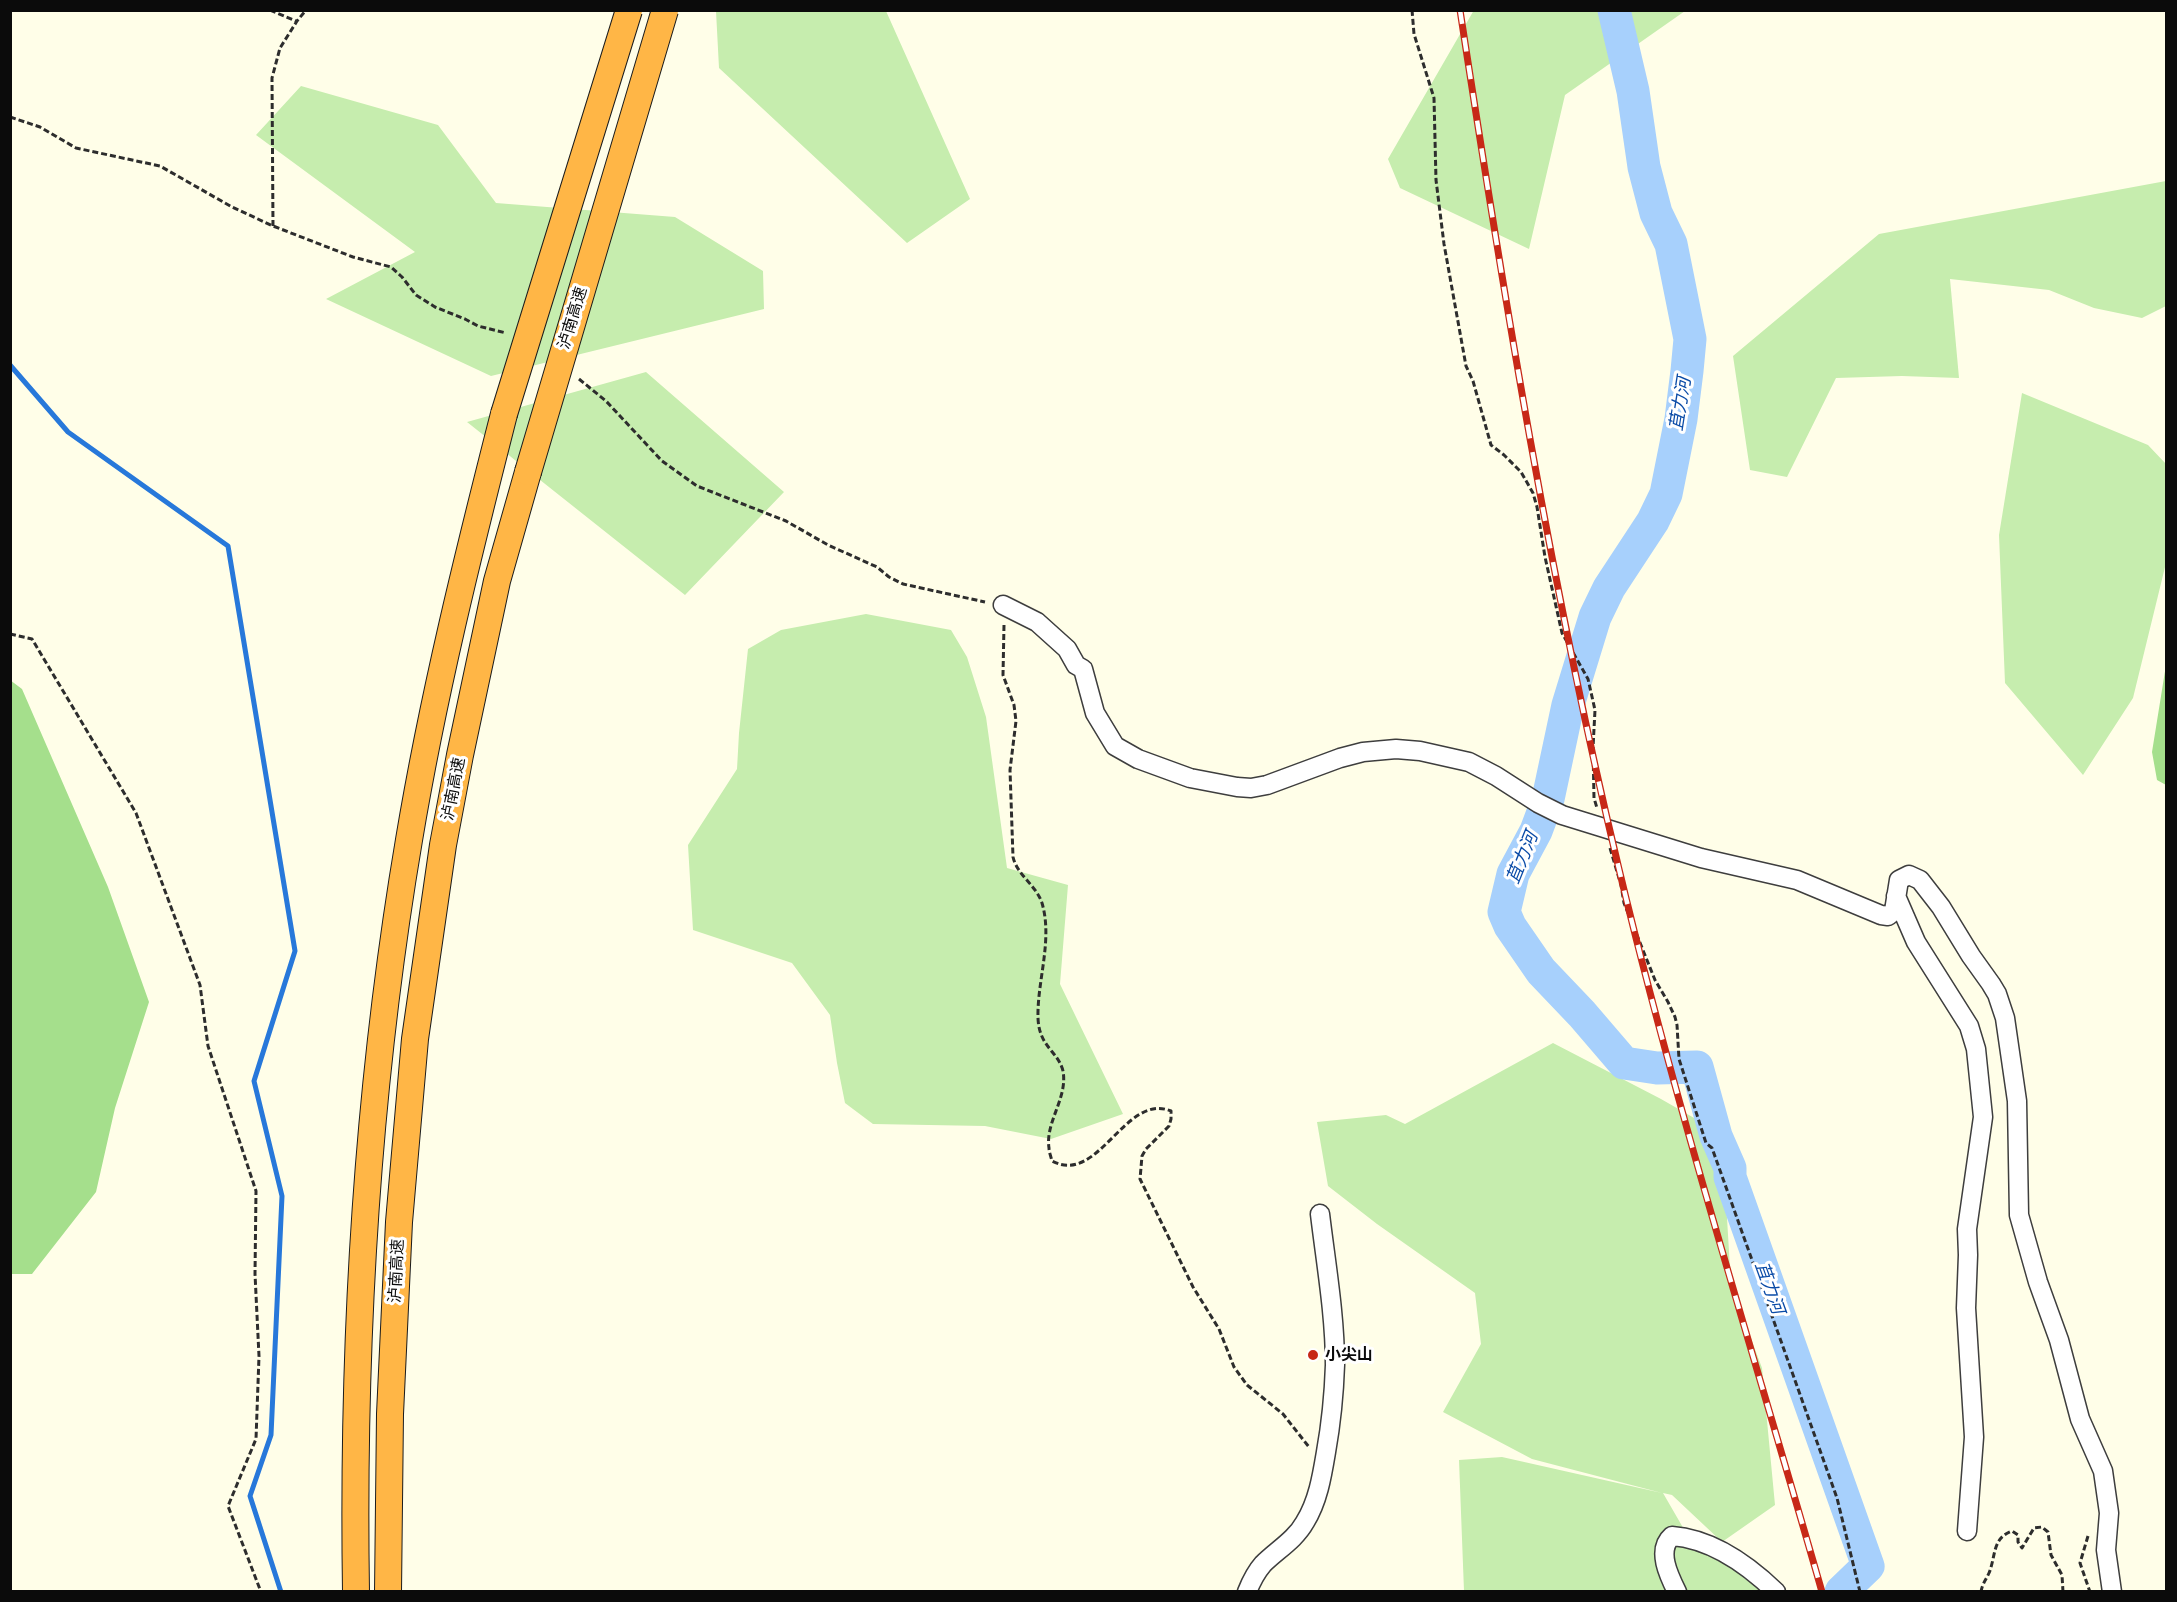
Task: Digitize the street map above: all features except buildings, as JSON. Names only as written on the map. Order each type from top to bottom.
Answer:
[{"type":"highway","points":[[356,1592],[354,1518],[356,1413],[364,1220],[381,1035],[409,840],[443,667],[504,414],[629,10]]},
{"type":"highway","name":"泸南高速","points":[[388,1592],[390,1414],[399,1222],[415,1038],[443,845],[497,581],[664,10]]},
{"type":"street","points":[[1002,606],[1037,622],[1067,649],[1076,665],[1083,669],[1095,713],[1115,746],[1138,759],[1190,778],[1251,788],[1267,785],[1340,758],[1363,752],[1404,749],[1469,762],[1562,815],[1701,858],[1797,880],[1881,915],[1892,914],[1899,880],[1909,875],[1920,880],[1941,907],[1991,984],[2005,1018],[2017,1101],[2019,1215],[2059,1340],[2080,1419],[2103,1471],[2109,1512],[2106,1550],[2112,1592]]},
{"type":"street","points":[[1896,896],[1916,942],[1969,1026],[1976,1049],[1983,1117],[1967,1229],[1966,1308],[1974,1437],[1967,1531]]},
{"type":"street","points":[[1246,1592],[1265,1563],[1294,1536],[1306,1521],[1322,1475],[1329,1436],[1335,1366],[1331,1307],[1320,1214]]},
{"type":"street","points":[[1677,1592],[1668,1572],[1664,1549],[1666,1542],[1672,1536],[1719,1550],[1756,1573],[1776,1592]]},
{"type":"path","points":[[270,10],[297,21]]},
{"type":"path","points":[[273,226],[272,78],[280,48],[306,10]]},
{"type":"path","points":[[1412,10],[1414,34],[1434,98],[1436,180],[1444,244],[1466,366],[1473,381],[1491,445],[1521,472],[1538,507],[1545,557],[1562,633],[1582,665],[1588,679],[1595,710],[1594,798],[1621,885],[1624,903],[1655,980],[1675,1017],[1679,1059],[1685,1079],[1706,1143],[1712,1148],[1837,1498],[1860,1592]]},
{"type":"path","points":[[1002,606],[1004,675],[1014,705],[1016,721],[1010,770],[1013,857],[1015,864],[1025,875],[1042,904],[1045,944],[1039,1025],[1042,1039],[1063,1071],[1060,1102],[1048,1147],[1052,1161],[1066,1166],[1081,1162],[1095,1154],[1143,1112],[1156,1108],[1171,1111],[1169,1126],[1142,1156],[1140,1179],[1193,1287],[1219,1329],[1234,1367],[1247,1385],[1283,1414],[1318,1458],[1322,1475]]},
{"type":"path","points":[[10,633],[32,639],[136,813],[200,985],[208,1046],[256,1191],[255,1274],[259,1356],[256,1439],[228,1506],[261,1592]]},
{"type":"path","points":[[1981,1592],[1999,1539],[2012,1531],[2018,1535],[2018,1542],[2022,1548],[2034,1528],[2042,1527],[2048,1532],[2051,1555],[2062,1575],[2063,1592]]},
{"type":"green space","points":[[1474,10],[1685,11],[1565,95],[1529,249],[1400,188],[1388,159]]},
{"type":"green space","points":[[716,11],[886,11],[970,199],[907,243],[719,68]]},
{"type":"green space","points":[[301,86],[438,125],[496,203],[675,217],[763,271],[764,309],[491,376],[326,299],[415,252],[256,135]]},
{"type":"green space","points":[[2166,181],[2166,306],[2142,318],[2094,308],[2049,290],[1950,279],[1959,378],[1902,376],[1836,378],[1787,477],[1750,470],[1733,356],[1879,234]]},
{"type":"green space","points":[[646,372],[784,492],[685,595],[467,422]]},
{"type":"green space","points":[[2022,393],[2148,445],[2166,464],[2166,563],[2133,698],[2083,775],[2005,683],[1999,535]]},
{"type":"green space","points":[[866,614],[951,630],[967,657],[986,717],[1007,868],[1068,885],[1060,984],[1123,1114],[1051,1139],[985,1126],[873,1124],[845,1103],[830,1015],[792,963],[693,930],[688,845],[737,769],[748,649],[781,630]]},
{"type":"green space","points":[[2166,665],[2166,785],[2157,780],[2152,752]]},
{"type":"green space","points":[[10,680],[22,689],[108,887],[149,1002],[115,1108],[96,1192],[32,1274],[10,1274]]},
{"type":"green space","points":[[1553,1043],[1661,1099],[1722,1134],[1731,1285],[1762,1368],[1775,1505],[1722,1542],[1672,1495],[1663,1493],[1689,1538],[1770,1591],[1464,1591],[1459,1460],[1502,1457],[1662,1493],[1532,1459],[1443,1412],[1481,1344],[1475,1293],[1377,1224],[1328,1186],[1317,1122],[1386,1115],[1405,1124]]},
{"type":"waterway","name":"苴力河","points":[[1614,10],[1633,91],[1644,167],[1656,213],[1671,244],[1690,339],[1687,371],[1681,419],[1666,494],[1653,521],[1609,588],[1595,617],[1568,705],[1548,799],[1536,831],[1513,874],[1504,912],[1510,926],[1541,971],[1624,1063],[1657,1068],[1697,1067],[1716,1136],[1730,1168],[1730,1177],[1868,1566],[1841,1592]]},
{"type":"waterway","points":[[10,365],[68,432],[228,546],[295,951],[254,1081],[282,1196],[271,1435],[250,1496],[281,1592]]},
{"type":"railway","points":[[1460,10],[1530,441],[1594,763],[1665,1051],[1822,1592]]},
{"type":"place","name":"小尖山","points":[[1313,1355]]}]
